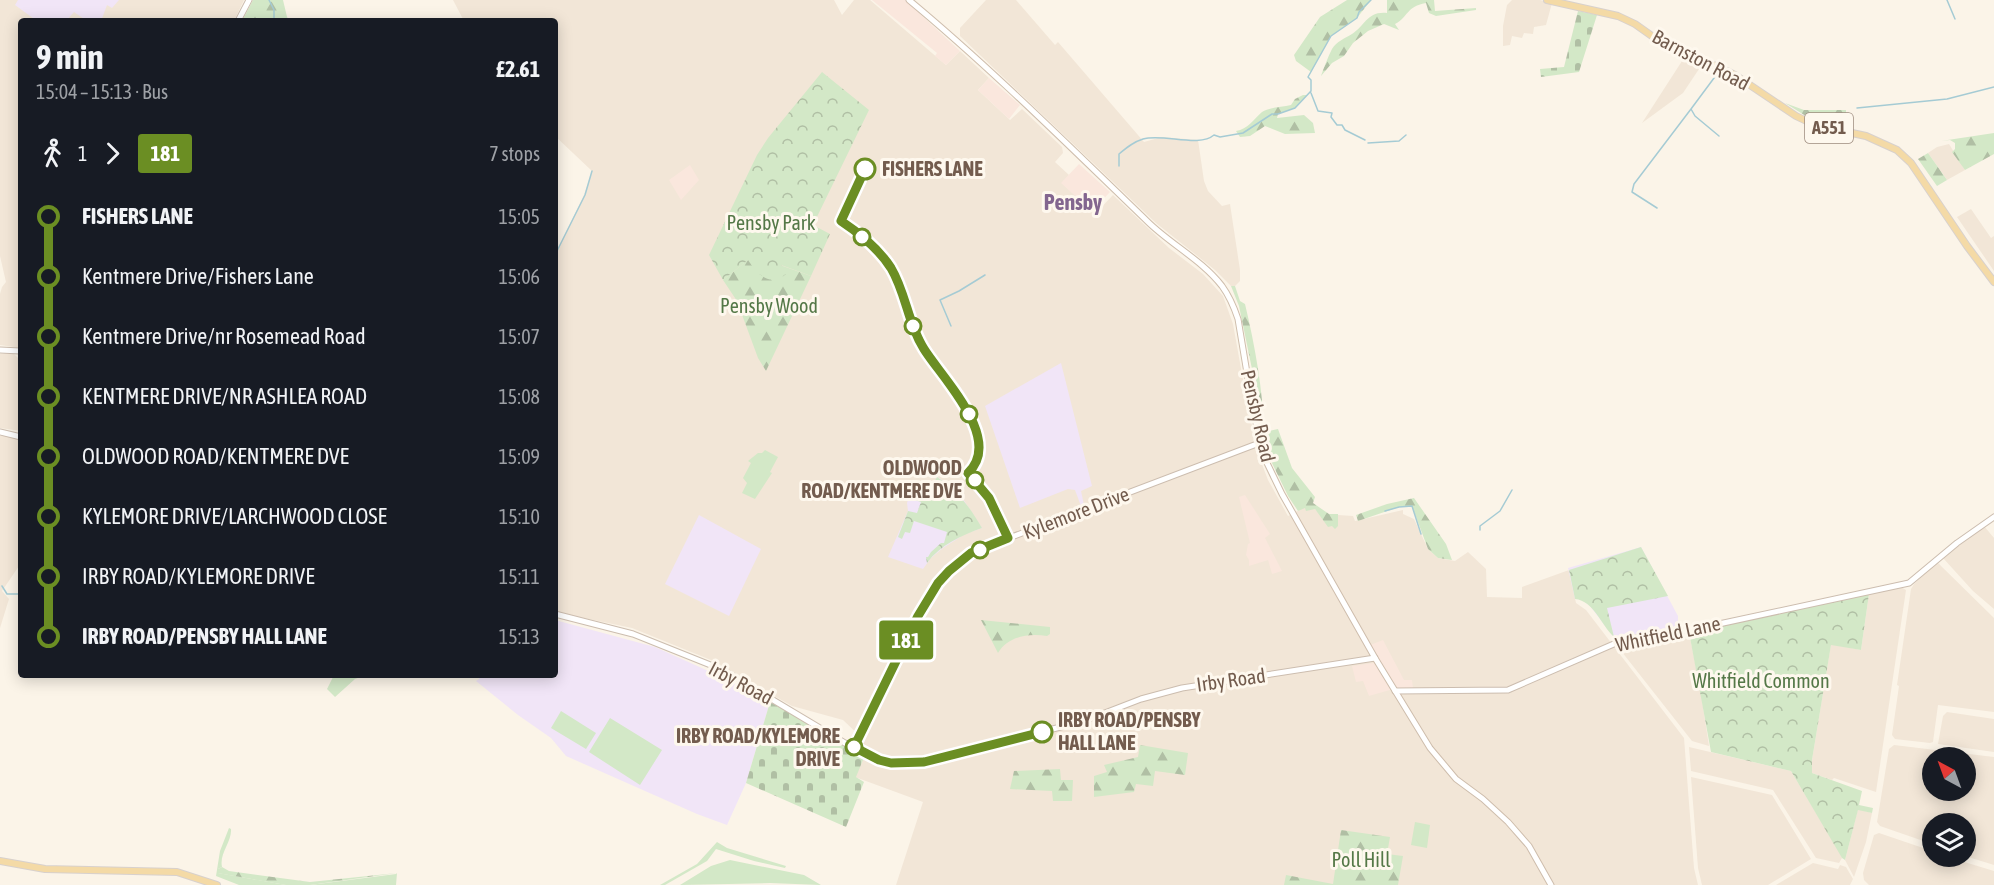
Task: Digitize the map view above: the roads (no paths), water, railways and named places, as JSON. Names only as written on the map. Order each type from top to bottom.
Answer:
[{"type":"main road","name":"Barnston Road","points":[[1547,0],[1618,16],[1635,24],[1666,46],[1735,75],[1796,116],[1815,125],[1866,136],[1897,150],[1911,163],[1994,282]]},
{"type":"main road","points":[[0,861],[45,868],[177,872],[217,885]]},
{"type":"street","points":[[240,18],[249,0]]},
{"type":"street","name":"Pensby Road","points":[[909,0],[1025,104],[1158,232],[1207,270],[1222,286],[1233,304],[1238,319],[1249,391],[1266,461],[1274,479],[1375,658],[1430,748],[1456,779],[1508,822],[1529,846],[1551,885]]},
{"type":"street","points":[[0,350],[18,351]]},
{"type":"street","points":[[0,432],[18,436]]},
{"type":"street","name":"Kylemore Drive","points":[[854,747],[928,597],[960,561],[971,553],[998,542],[1262,442]]},
{"type":"street","name":"Whitfield Lane","points":[[1395,691],[1508,690],[1623,640],[1689,630],[1909,583],[1957,543],[1994,517]]},
{"type":"street","name":"Irby Road","points":[[558,615],[633,634],[723,670],[854,747],[879,760],[891,763],[924,762],[1084,721],[1141,699],[1182,688],[1375,658]]},
{"type":"waterway","points":[[269,0],[274,10],[274,18]]},
{"type":"waterway","points":[[1119,166],[1119,154],[1133,143],[1143,139],[1199,140],[1214,135],[1220,137],[1243,133],[1272,114],[1295,108],[1311,91],[1311,80],[1308,77],[1331,36],[1357,18],[1359,12],[1371,0]]},
{"type":"waterway","points":[[1947,0],[1955,19]]},
{"type":"waterway","points":[[1717,74],[1691,109],[1695,116],[1719,136]]},
{"type":"waterway","points":[[1857,108],[1947,99],[1994,87]]},
{"type":"waterway","points":[[1311,93],[1318,111],[1332,113],[1331,117],[1337,125],[1342,125],[1345,130],[1365,140]]},
{"type":"waterway","points":[[1657,208],[1632,192],[1634,184],[1691,109]]},
{"type":"waterway","points":[[1368,143],[1399,141],[1406,135]]},
{"type":"waterway","points":[[558,249],[585,195],[592,171]]},
{"type":"waterway","points":[[951,326],[940,300],[985,275]]},
{"type":"waterway","points":[[1480,530],[1480,526],[1500,511],[1512,490]]},
{"type":"waterway","points":[[1385,511],[1412,506],[1421,534]]},
{"type":"waterway","points":[[2,586],[7,594],[18,594]]},
{"type":"place","name":"FISHERS LANE","points":[[865,169]]},
{"type":"place","name":"OLDWOOD ROAD/KENTMERE DVE","points":[[975,480]]},
{"type":"place","name":"IRBY ROAD/PENSBY HALL LANE","points":[[1042,732]]},
{"type":"place","name":"IRBY ROAD/KYLEMORE DRIVE","points":[[854,747]]},
{"type":"district","name":"Pensby","points":[[1073,202]]},
{"type":"park label","name":"Pensby Park","points":[[771,223]]},
{"type":"park label","name":"Pensby Wood","points":[[769,306]]},
{"type":"park label","name":"Whitfield Common","points":[[1761,681]]},
{"type":"park label","name":"Poll Hill","points":[[1361,860]]}]
